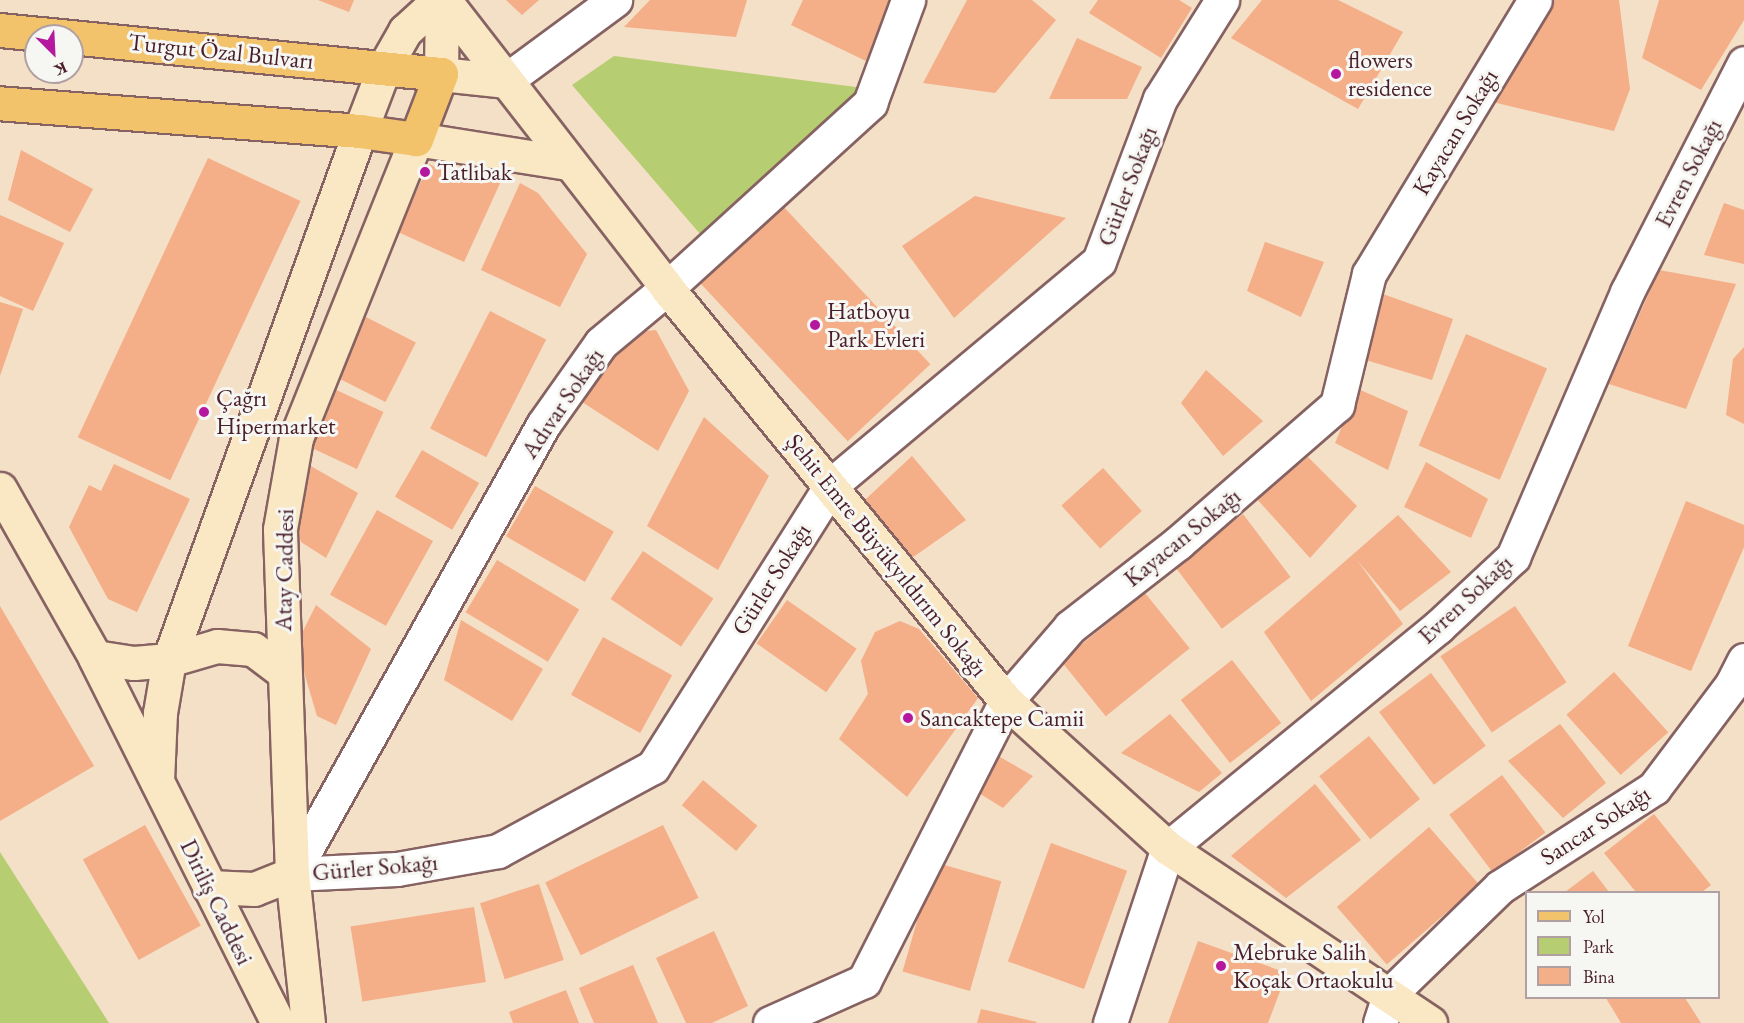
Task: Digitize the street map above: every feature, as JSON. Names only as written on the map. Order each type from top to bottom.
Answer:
[{"type":"main road","points":[[157,781],[160,713],[169,660],[360,131],[384,68],[405,31],[442,0]]},
{"type":"main road","name":"Atay Caddesi","points":[[308,1023],[292,874],[280,529],[296,438],[441,74],[442,0]]},
{"type":"main road","name":"Şehit Emre Büyükyıldırım Sokağı","points":[[442,0],[567,163],[667,288],[1006,700],[1168,848],[1384,1009],[1431,1023]]},
{"type":"main road","name":"Turgut Özal Bulvarı","points":[[0,30],[441,74]]},
{"type":"main road","points":[[441,74],[505,81]]},
{"type":"main road","points":[[0,103],[360,131],[567,163]]},
{"type":"main road","points":[[0,489],[95,657],[134,663],[169,660],[217,646],[253,649],[284,672]]},
{"type":"main road","name":"Diriliş Caddesi","points":[[95,657],[278,1023]]},
{"type":"main road","points":[[209,887],[254,889],[292,874]]},
{"type":"street","points":[[505,81],[615,0]]},
{"type":"street","name":"Adıvar Sokağı","points":[[292,874],[543,425],[601,343],[667,288],[870,103],[908,0]]},
{"type":"street","name":"Gürler Sokağı","points":[[292,874],[397,869],[498,851],[653,767],[831,485],[1099,261],[1160,99],[1222,0]]},
{"type":"street","name":"Kayacan Sokağı","points":[[770,1023],[823,1013],[864,981],[1006,700],[1070,627],[1178,543],[1337,405],[1369,274],[1535,0]]},
{"type":"street","name":"Evren Sokağı","points":[[1168,848],[1438,627],[1514,557],[1627,292],[1744,63]]},
{"type":"street","name":"Sancar Sokağı","points":[[1384,1009],[1500,887],[1654,788],[1732,684],[1744,660]]},
{"type":"street","points":[[1110,1023],[1168,848]]},
{"type":"green space","points":[[614,56],[864,88],[701,235],[572,85]]},
{"type":"green space","points":[[0,852],[109,1023],[0,1023]]},
{"type":"building","points":[[318,0],[354,0],[349,12]]},
{"type":"building","points":[[506,0],[539,0],[522,15]]},
{"type":"building","points":[[650,0],[747,0],[736,37],[624,27]]},
{"type":"building","points":[[803,0],[892,0],[866,61],[791,25]]},
{"type":"building","points":[[967,0],[1032,0],[1056,20],[995,93],[923,83]]},
{"type":"building","points":[[1098,0],[1179,0],[1192,8],[1161,58],[1089,13]]},
{"type":"building","name":"flowers residence","points":[[1262,0],[1338,0],[1403,32],[1358,109],[1231,38]]},
{"type":"building","points":[[1555,0],[1619,0],[1630,89],[1614,131],[1476,98]]},
{"type":"building","points":[[1659,0],[1744,0],[1744,20],[1701,90],[1642,58]]},
{"type":"building","points":[[1077,38],[1142,67],[1127,99],[1049,99]]},
{"type":"building","points":[[21,150],[93,189],[70,232],[8,200]]},
{"type":"building","points":[[208,158],[300,201],[170,480],[78,437]]},
{"type":"building","points":[[429,164],[454,176],[471,164],[502,179],[464,262],[398,232]]},
{"type":"building","points":[[520,183],[538,193],[587,254],[560,307],[481,270]]},
{"type":"building","points":[[975,196],[1066,218],[954,318],[902,246]]},
{"type":"building","points":[[1724,203],[1744,210],[1744,264],[1704,255]]},
{"type":"building","name":"Hatboyu Park Evleri","points":[[781,204],[930,364],[848,441],[698,281]]},
{"type":"building","points":[[0,215],[64,243],[33,311],[0,296]]},
{"type":"building","points":[[1265,242],[1324,262],[1301,317],[1247,291]]},
{"type":"building","points":[[1659,270],[1736,284],[1686,409],[1609,384]]},
{"type":"building","points":[[1380,293],[1453,319],[1432,380],[1349,355]]},
{"type":"building","points":[[0,302],[23,309],[0,376]]},
{"type":"building","points":[[490,311],[546,340],[486,457],[430,429]]},
{"type":"building","points":[[366,317],[416,342],[385,402],[336,377]]},
{"type":"building","points":[[656,330],[689,391],[658,451],[579,400],[617,334]]},
{"type":"building","points":[[1466,334],[1547,368],[1500,480],[1419,445]]},
{"type":"building","points":[[1744,347],[1744,424],[1726,415],[1733,359]]},
{"type":"building","points":[[1206,370],[1263,421],[1223,456],[1181,403]]},
{"type":"building","points":[[330,387],[383,412],[357,469],[303,444]]},
{"type":"building","points":[[1358,389],[1408,411],[1388,470],[1335,443]]},
{"type":"building","points":[[704,417],[769,476],[718,570],[647,526]]},
{"type":"building","points":[[422,450],[479,483],[452,530],[395,497]]},
{"type":"building","points":[[912,456],[966,520],[909,560],[852,512]]},
{"type":"building","points":[[1308,457],[1357,506],[1310,558],[1256,498]]},
{"type":"building","points":[[302,461],[358,493],[326,558],[301,542],[288,495]]},
{"type":"building","points":[[1426,462],[1488,499],[1471,538],[1404,507]]},
{"type":"building","points":[[114,464],[190,499],[137,612],[108,599],[69,527],[89,485],[101,491]]},
{"type":"building","points":[[1103,468],[1142,511],[1100,549],[1061,505]]},
{"type":"building","points":[[535,486],[614,532],[585,582],[506,536]]},
{"type":"building","points":[[1686,501],[1744,525],[1744,547],[1691,671],[1628,646]]},
{"type":"building","points":[[377,510],[433,541],[386,626],[330,595]]},
{"type":"building","points":[[1243,514],[1291,577],[1222,629],[1174,566]]},
{"type":"building","points":[[1398,515],[1451,572],[1400,611],[1357,560],[1403,624],[1311,701],[1264,632]]},
{"type":"building","points":[[643,551],[713,599],[681,647],[611,599]]},
{"type":"building","points":[[497,560],[579,609],[548,662],[466,612]]},
{"type":"building","points":[[1145,593],[1190,648],[1106,716],[1061,661]]},
{"type":"building","points":[[787,600],[857,649],[826,692],[757,643]]},
{"type":"building","points":[[316,605],[371,649],[336,725],[317,716],[296,645]]},
{"type":"building","points":[[0,606],[94,766],[0,821]]},
{"type":"building","points":[[1515,606],[1566,682],[1492,733],[1440,656]]},
{"type":"building","points":[[461,620],[543,669],[512,721],[444,680]]},
{"type":"building","name":"Sancaktepe Camii","points":[[900,621],[919,629],[978,698],[907,797],[839,739],[868,694],[861,661],[875,632]]},
{"type":"building","points":[[603,637],[672,675],[640,733],[571,695]]},
{"type":"building","points":[[1232,660],[1281,723],[1230,763],[1181,700]]},
{"type":"building","points":[[1614,672],[1668,732],[1621,775],[1566,715]]},
{"type":"building","points":[[1431,673],[1486,746],[1434,785],[1379,712]]},
{"type":"building","points":[[1170,714],[1222,773],[1199,792],[1121,753]]},
{"type":"building","points":[[1560,724],[1606,783],[1563,818],[1508,761]]},
{"type":"building","points":[[1369,736],[1420,799],[1370,839],[1319,776]]},
{"type":"building","points":[[993,753],[1033,776],[1003,808],[974,790]]},
{"type":"building","points":[[1502,775],[1545,833],[1493,872],[1449,815]]},
{"type":"building","points":[[703,780],[757,826],[736,851],[682,805]]},
{"type":"building","points":[[1315,784],[1361,840],[1286,898],[1231,856]]},
{"type":"building","points":[[1654,814],[1711,885],[1703,891],[1635,891],[1604,853]]},
{"type":"building","points":[[145,825],[201,926],[139,960],[83,859]]},
{"type":"building","points":[[663,825],[699,898],[581,955],[545,882]]},
{"type":"building","points":[[1429,827],[1479,884],[1387,964],[1337,907]]},
{"type":"building","points":[[1051,843],[1127,871],[1084,989],[1008,961]]},
{"type":"building","points":[[934,862],[1001,881],[970,991],[903,972]]},
{"type":"building","points":[[1593,871],[1608,891],[1566,891]]},
{"type":"building","points":[[539,884],[564,960],[505,979],[480,903]]},
{"type":"building","points":[[474,907],[486,982],[362,1002],[351,927]]},
{"type":"building","points":[[714,931],[748,1006],[712,1023],[686,1023],[656,958]]},
{"type":"building","points":[[1198,941],[1287,973],[1268,1023],[1168,1023]]},
{"type":"building","points":[[633,965],[658,1023],[594,1023],[579,988]]},
{"type":"building","points":[[566,990],[579,1023],[513,1023],[509,1012]]},
{"type":"building","points":[[1607,999],[1686,999],[1701,1023],[1621,1023]]},
{"type":"building","points":[[981,1009],[1037,1022],[977,1023]]},
{"type":"place","name":"flowers residence","points":[[1336,74]]},
{"type":"place","name":"Tatlıbak","points":[[425,172]]},
{"type":"place","name":"Hatboyu Park Evleri","points":[[815,325]]},
{"type":"place","name":"Çağrı Hipermarket","points":[[204,412]]},
{"type":"place","name":"Sancaktepe Camii","points":[[908,718]]},
{"type":"place","name":"Mebruke Salih Koçak Ortaokulu","points":[[1221,966]]}]
